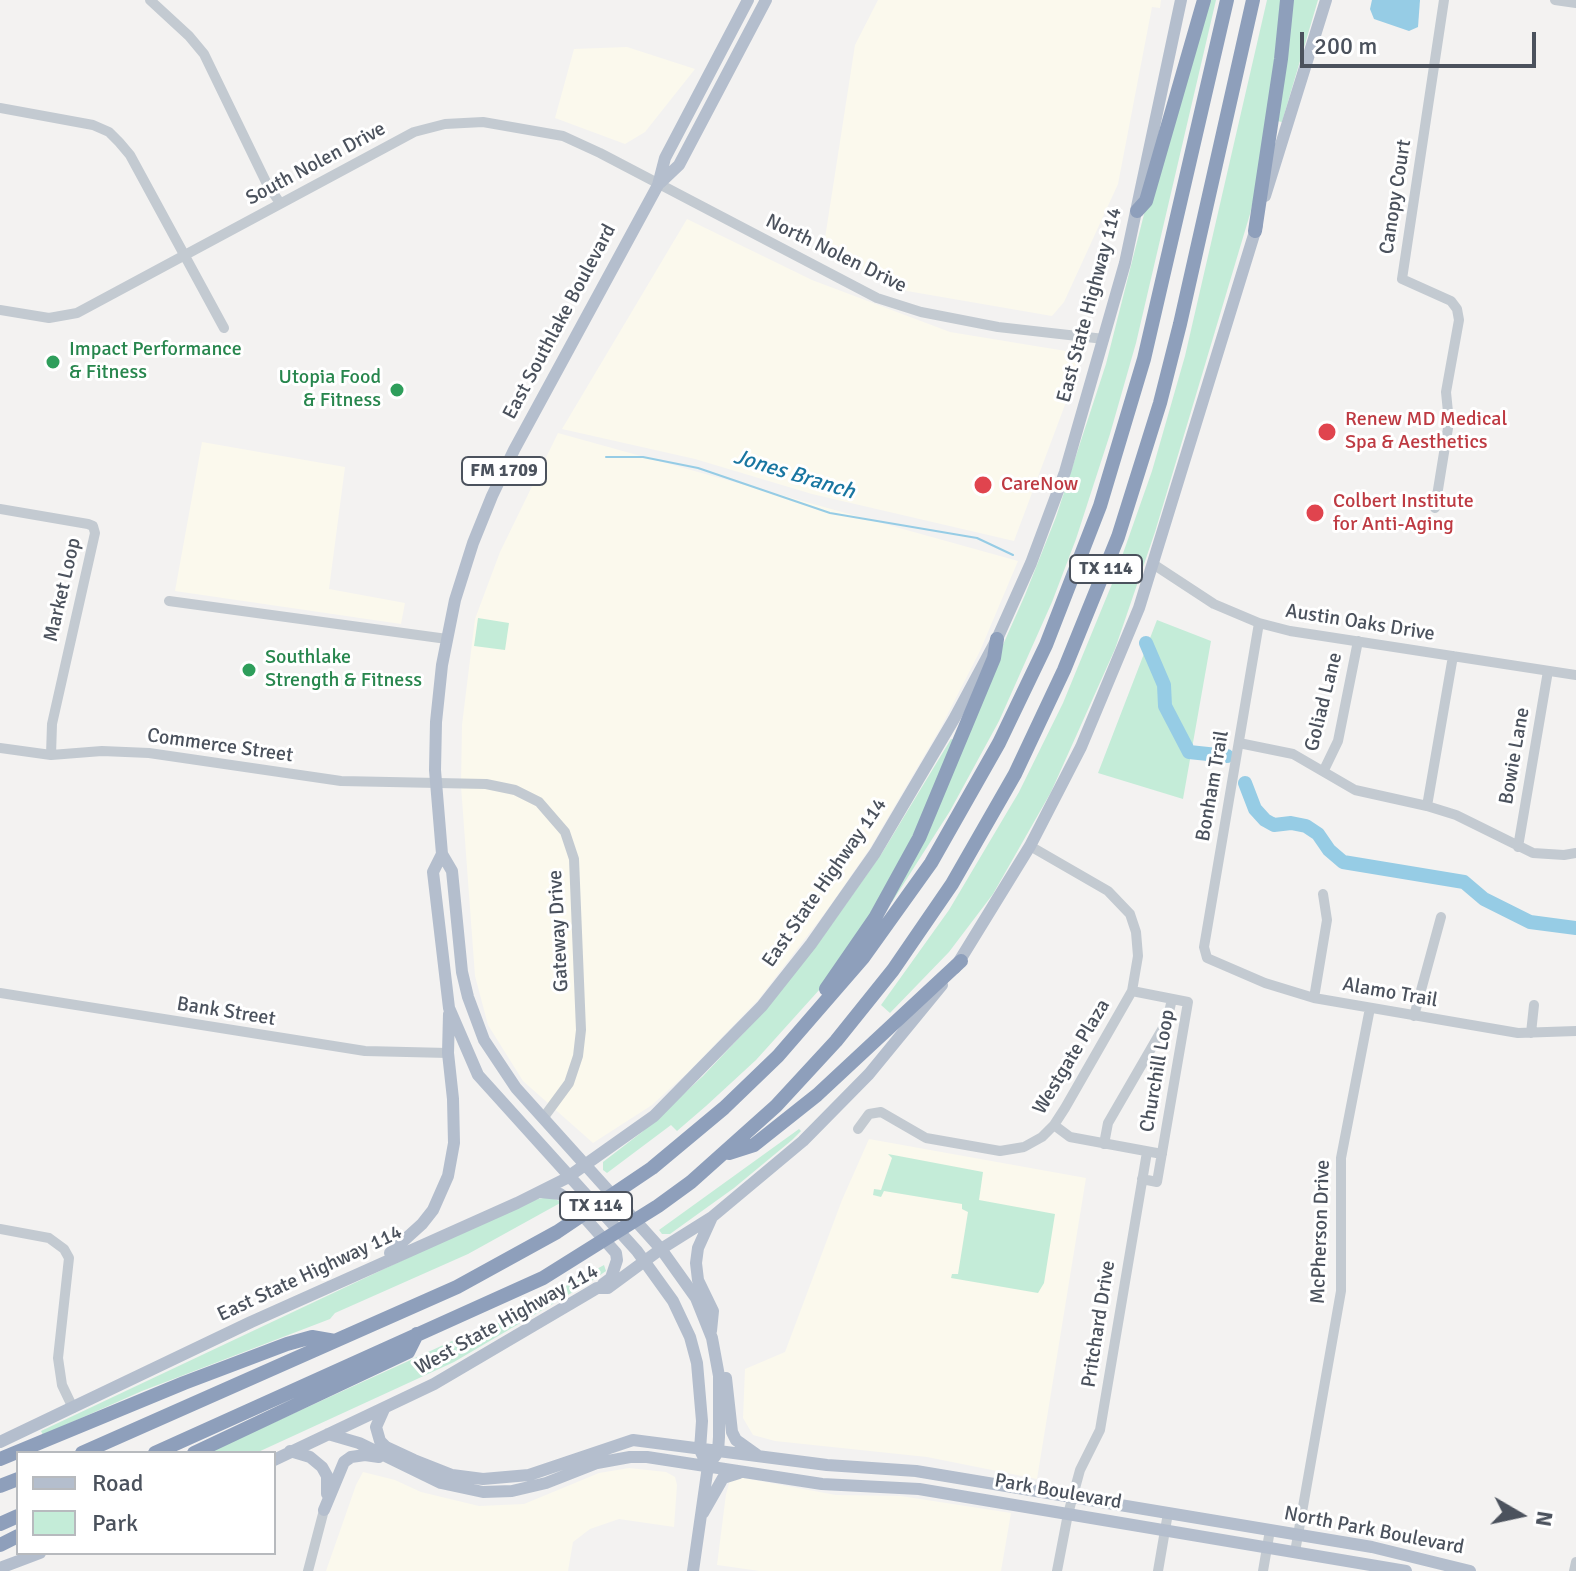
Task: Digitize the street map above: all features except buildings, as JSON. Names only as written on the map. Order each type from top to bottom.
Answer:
[{"type":"highway","points":[[1137,211],[1146,201],[1204,0]]},
{"type":"highway","name":"TX 114","points":[[87,1451],[457,1287],[527,1251],[652,1168],[739,1094],[778,1056],[863,958],[931,863],[999,743],[1046,645],[1100,506],[1144,359],[1227,0]]},
{"type":"highway","name":"TX 114","points":[[159,1451],[564,1267],[680,1190],[776,1106],[893,970],[970,855],[1037,730],[1100,586],[1160,403],[1253,0]]},
{"type":"highway","points":[[1255,231],[1287,0]]},
{"type":"highway","points":[[739,1094],[746,1078],[820,996],[858,946],[883,905],[930,814],[994,658],[997,639]]},
{"type":"highway","points":[[721,1155],[754,1145],[817,1095],[961,961]]},
{"type":"highway","points":[[198,1451],[408,1352],[417,1334]]},
{"type":"highway","points":[[19,1451],[287,1344],[312,1337],[336,1341]]},
{"type":"main road","name":"East Southlake Boulevard","points":[[711,1334],[696,1298],[657,1244],[509,1078],[484,1040],[462,972],[452,871],[442,854],[436,784],[436,722],[455,600],[492,496],[658,185],[665,158],[748,0]]},
{"type":"main road","name":"East Southlake Boulevard","points":[[658,185],[679,165],[766,0]]},
{"type":"main road","name":"East State Highway 114","points":[[73,1408],[367,1269],[540,1192],[587,1165],[654,1116],[778,987],[875,853],[954,719],[997,639],[1031,563],[1057,496],[1104,339],[1137,211],[1181,0]]},
{"type":"main road","points":[[961,961],[1030,846],[1081,747],[1139,608],[1326,0]]},
{"type":"main road","name":"East Southlake Boulevard","points":[[442,854],[433,872],[449,1008],[478,1075],[570,1175]]},
{"type":"main road","name":"West State Highway 114","points":[[276,1459],[384,1409],[463,1368],[597,1288],[608,1288],[657,1244],[712,1217],[803,1141],[869,1074],[961,961]]},
{"type":"main road","points":[[367,1269],[399,1247],[422,1224],[433,1210],[448,1176],[454,1143],[448,1053],[449,1008]]},
{"type":"main road","points":[[448,1053],[468,1063],[478,1075]]},
{"type":"main road","name":"FM 1709","points":[[570,1175],[641,1256]]},
{"type":"main road","points":[[540,1192],[560,1194],[569,1200],[616,1253],[611,1278],[597,1288]]},
{"type":"main road","points":[[712,1217],[698,1248],[698,1280],[713,1311],[711,1334],[726,1374],[732,1432],[744,1447],[763,1458]]},
{"type":"main road","points":[[641,1256],[673,1301],[690,1337],[709,1451]]},
{"type":"main road","points":[[693,1571],[705,1466],[720,1411],[716,1353]]},
{"type":"main road","points":[[0,1442],[73,1408]]},
{"type":"main road","points":[[384,1409],[376,1427],[380,1441],[386,1447],[467,1484]]},
{"type":"main road","points":[[328,1434],[359,1443],[441,1483],[467,1484],[501,1479],[526,1481],[593,1458]]},
{"type":"main road","points":[[324,1510],[335,1470],[365,1439],[380,1441]]},
{"type":"main road","name":"Park Boulevard","points":[[593,1458],[633,1440],[763,1458],[916,1471],[1270,1530]]},
{"type":"main road","points":[[290,1451],[310,1457],[322,1467],[328,1484],[324,1510]]},
{"type":"main road","points":[[324,1510],[344,1462],[351,1457],[365,1455],[392,1459]]},
{"type":"main road","name":"Park Boulevard","points":[[593,1458],[647,1457],[822,1484],[915,1489],[1295,1552],[1368,1568],[1406,1571]]},
{"type":"main road","points":[[915,1489],[916,1471]]},
{"type":"main road","points":[[701,1516],[727,1476],[735,1473],[762,1474]]},
{"type":"main road","name":"North Park Boulevard","points":[[1270,1530],[1372,1547],[1470,1571]]},
{"type":"main road","points":[[0,1568],[35,1555]]},
{"type":"street","points":[[150,0],[204,54],[267,184],[280,203]]},
{"type":"street","name":"Canopy Court","points":[[1435,508],[1449,422],[1446,392],[1459,320],[1457,309],[1451,301],[1402,279],[1444,0]]},
{"type":"street","points":[[1555,0],[1576,3]]},
{"type":"street","points":[[0,108],[93,125],[109,132],[130,155],[224,328]]},
{"type":"street","name":"South Nolen Drive","points":[[0,310],[49,318],[77,313],[414,132],[445,124],[483,122],[563,136],[658,185]]},
{"type":"street","name":"North Nolen Drive","points":[[658,185],[877,298],[921,312],[998,327],[1104,339]]},
{"type":"street","name":"Market Loop","points":[[0,509],[88,524],[93,526],[95,533],[52,724],[51,755]]},
{"type":"street","name":"Austin Oaks Drive","points":[[1153,564],[1214,604],[1259,623],[1576,675]]},
{"type":"street","points":[[169,601],[447,639]]},
{"type":"street","name":"Bonham Trail","points":[[1206,955],[1204,947],[1259,623]]},
{"type":"street","name":"Goliad Lane","points":[[1324,770],[1338,741],[1358,641]]},
{"type":"street","points":[[1427,806],[1453,656]]},
{"type":"street","name":"Bowie Lane","points":[[1518,847],[1548,671]]},
{"type":"street","points":[[1239,743],[1293,754],[1355,790],[1456,815],[1533,853],[1576,853]]},
{"type":"street","name":"Commerce Street","points":[[0,748],[51,755],[102,751],[149,753],[341,781],[436,784]]},
{"type":"street","name":"Gateway Drive","points":[[436,784],[486,784],[528,795],[550,812],[571,845],[577,888],[580,1043],[569,1083],[544,1117]]},
{"type":"street","name":"Westgate Plaza","points":[[858,1129],[869,1114],[881,1112],[926,1138],[1000,1151],[1032,1143],[1054,1125],[1132,991],[1138,944],[1130,914],[1108,891],[1030,846]]},
{"type":"street","points":[[1314,998],[1327,920],[1323,894]]},
{"type":"street","points":[[1414,1016],[1441,917]]},
{"type":"street","name":"Alamo Trail","points":[[1206,955],[1219,965],[1314,998],[1531,1033],[1576,1031]]},
{"type":"street","name":"Churchill Loop","points":[[1132,991],[1188,1002],[1157,1182],[1142,1179]]},
{"type":"street","name":"Bank Street","points":[[0,993],[365,1051],[448,1053]]},
{"type":"street","points":[[1104,1144],[1108,1123],[1167,1021],[1172,999]]},
{"type":"street","points":[[1531,1033],[1534,1005]]},
{"type":"street","name":"McPherson Drive","points":[[1295,1552],[1341,1291],[1341,1158],[1370,1008]]},
{"type":"street","name":"Churchill Loop","points":[[1054,1125],[1070,1137],[1162,1154]]},
{"type":"street","name":"Pritchard Drive","points":[[1057,1571],[1080,1470],[1100,1430],[1147,1152]]},
{"type":"street","points":[[0,1229],[49,1238],[64,1249],[69,1258],[58,1358],[62,1385],[73,1408]]},
{"type":"street","points":[[308,1571],[324,1510]]},
{"type":"street","points":[[1158,1571],[1168,1513]]},
{"type":"street","points":[[1263,1571],[1270,1530]]},
{"type":"street","points":[[1368,1568],[1372,1547]]},
{"type":"street","points":[[1574,1571],[1576,1562]]},
{"type":"shaded area","points":[[878,0],[1161,0],[1160,8],[1152,7],[1118,184],[1064,302],[1052,316],[907,291],[823,251],[855,45]]},
{"type":"shaded area","points":[[627,47],[695,69],[645,132],[625,144],[555,118],[574,49]]},
{"type":"shaded area","points":[[687,219],[812,280],[950,332],[1084,354],[1014,541],[812,494],[695,459],[562,429]]},
{"type":"shaded area","points":[[558,433],[1018,561],[980,651],[941,727],[870,848],[827,910],[758,1000],[687,1073],[652,1105],[593,1143],[523,1081],[488,1025],[475,976],[461,786],[462,725],[475,619],[500,552]]},
{"type":"shaded area","points":[[202,442],[345,467],[329,589],[405,603],[401,624],[175,591]]},
{"type":"shaded area","points":[[869,1139],[1086,1178],[1037,1479],[927,1457],[775,1441],[753,1435],[743,1418],[745,1369],[785,1352],[842,1200]]},
{"type":"shaded area","points":[[629,1468],[666,1472],[675,1477],[674,1527],[619,1519],[590,1529],[573,1542],[568,1571],[326,1571],[363,1472],[395,1480],[421,1492],[479,1506],[524,1504],[599,1473]]},
{"type":"shaded area","points":[[738,1477],[836,1495],[901,1496],[1011,1513],[1001,1571],[760,1571],[717,1565],[726,1494],[730,1480]]},
{"type":"green space","points":[[1207,0],[1216,0],[1136,343],[1076,539],[1052,602],[999,721],[950,811],[892,902],[890,900],[1025,595],[1056,517],[1106,364],[1157,163]]},
{"type":"green space","points":[[1267,0],[1284,0],[1263,160],[1250,214],[1155,532],[1115,649],[1051,792],[993,894],[949,952],[890,1013],[881,1005],[949,910],[1019,792],[1063,703],[1114,579],[1152,471],[1185,356]]},
{"type":"green space","points":[[1291,0],[1318,0],[1282,122],[1277,121]]},
{"type":"green space","points":[[478,618],[509,623],[505,650],[474,646]]},
{"type":"green space","points":[[1157,620],[1211,641],[1183,799],[1098,773]]},
{"type":"green space","points":[[951,739],[954,740],[929,803],[880,901],[820,989],[756,1060],[677,1131],[671,1125],[607,1173],[603,1170],[603,1162],[642,1132],[703,1076],[756,1020],[817,945],[882,853]]},
{"type":"green space","points":[[799,1129],[801,1131],[792,1140],[734,1188],[670,1234],[662,1234],[659,1230]]},
{"type":"green space","points":[[888,1154],[983,1172],[979,1200],[1055,1214],[1044,1283],[1038,1293],[951,1278],[952,1274],[958,1274],[968,1212],[962,1209],[962,1204],[884,1191],[881,1197],[873,1195],[874,1189],[881,1190],[892,1158]]},
{"type":"green space","points":[[549,1197],[562,1202],[468,1254],[335,1313],[330,1319],[142,1391],[43,1435],[41,1431],[528,1201]]},
{"type":"green space","points":[[604,1265],[606,1271],[590,1282],[454,1362],[260,1451],[211,1451],[474,1331],[501,1322]]},
{"type":"water","points":[[1372,0],[1420,0],[1418,27],[1409,31],[1374,19],[1370,9]]},
{"type":"waterway","name":"Jones Branch","points":[[606,457],[643,457],[698,468],[830,513],[977,538],[1013,555]]},
{"type":"waterway","name":"Jones Branch","points":[[1146,643],[1164,685],[1165,706],[1189,752],[1227,756]]},
{"type":"waterway","name":"Jones Branch","points":[[1245,783],[1255,809],[1265,820],[1274,825],[1291,823],[1306,826],[1318,834],[1329,850],[1343,862],[1464,882],[1484,899],[1530,922],[1576,928]]},
{"type":"place","name":"Impact Performance & Fitness","points":[[53,362]]},
{"type":"place","name":"Utopia Food & Fitness","points":[[397,390]]},
{"type":"place","name":"Renew MD Medical Spa & Aesthetics","points":[[1327,432]]},
{"type":"place","name":"CareNow","points":[[983,485]]},
{"type":"place","name":"Colbert Institute for Anti-Aging","points":[[1315,513]]},
{"type":"place","name":"Southlake Strength & Fitness","points":[[249,670]]}]
